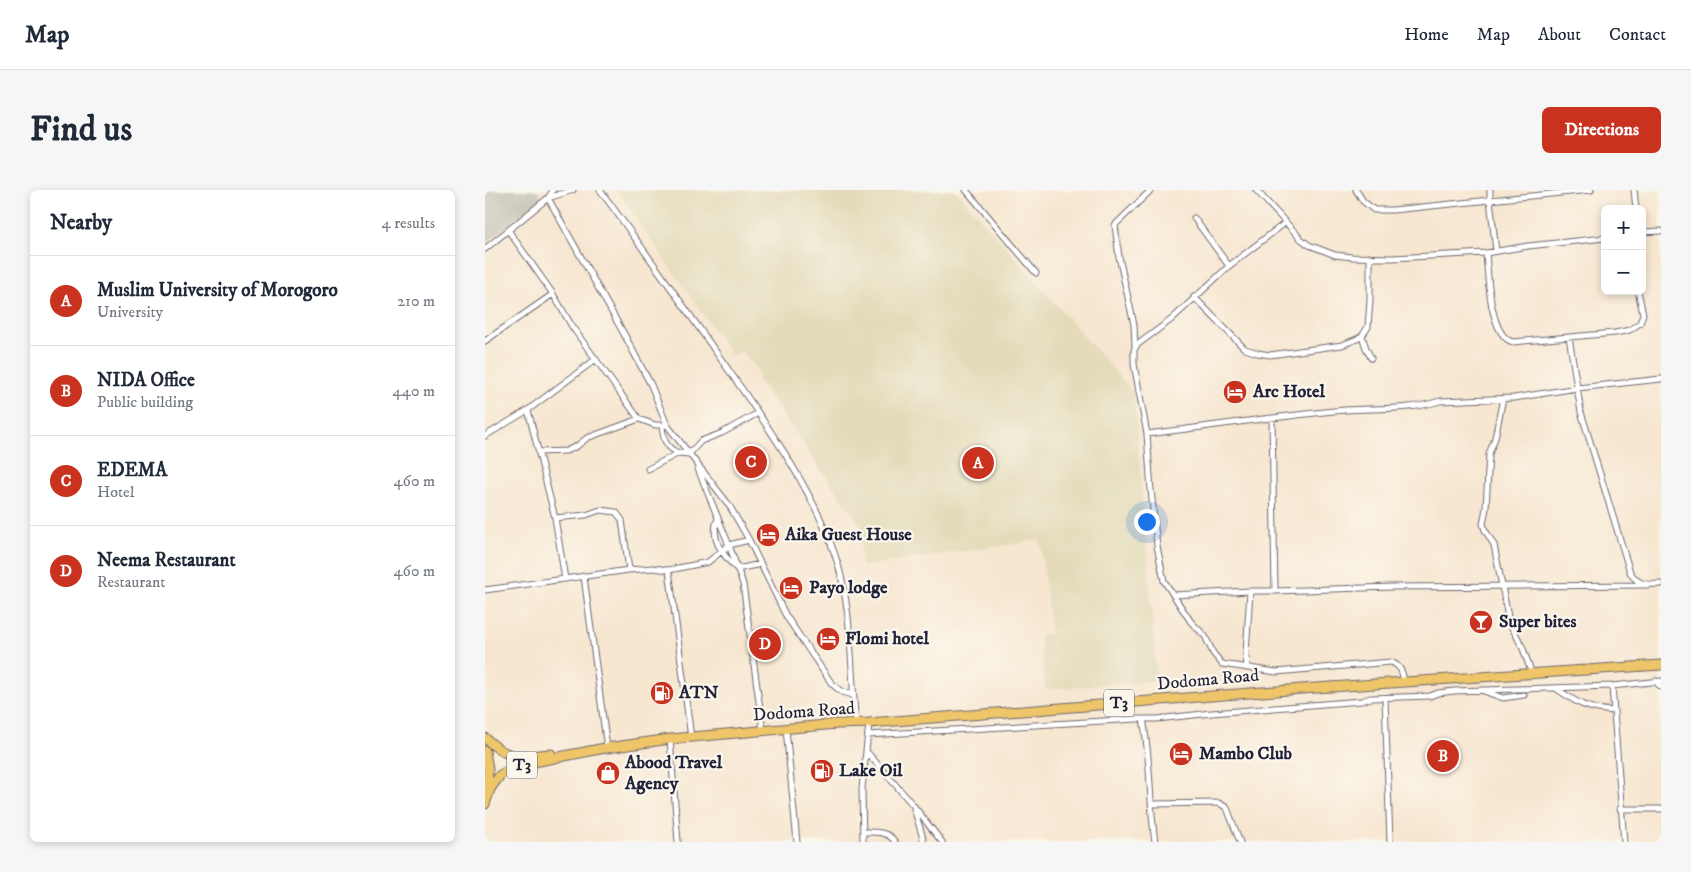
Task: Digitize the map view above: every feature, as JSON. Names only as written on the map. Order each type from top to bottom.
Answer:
[{"type":"highway","name":"Dodoma Road","points":[[485,804],[494,781],[511,768],[579,753],[670,739],[1301,689],[1661,664]]},
{"type":"highway","name":"Dodoma Road","points":[[485,738],[505,753],[517,756],[579,753]]},
{"type":"highway","points":[[485,751],[488,770],[485,804]]},
{"type":"street","points":[[485,249],[548,198],[553,190]]},
{"type":"street","points":[[548,198],[573,190]]},
{"type":"street","points":[[600,190],[648,255],[758,413],[798,477],[819,517],[835,555],[842,585],[847,617],[856,724]]},
{"type":"street","points":[[966,190],[1036,273]]},
{"type":"street","points":[[1151,190],[1115,225],[1119,257],[1134,325],[1134,364],[1147,434],[1151,490],[1160,565],[1164,581],[1191,622],[1205,636],[1213,653],[1222,664],[1276,672],[1391,662],[1397,664],[1403,672],[1405,683]]},
{"type":"street","points":[[1256,190],[1285,223],[1309,245],[1335,255],[1416,257],[1486,254],[1561,242],[1601,238]]},
{"type":"street","points":[[1356,190],[1363,201],[1374,210],[1591,190]]},
{"type":"street","points":[[1490,190],[1496,251]]},
{"type":"street","points":[[1633,190],[1635,205]]},
{"type":"street","points":[[548,198],[651,385],[665,425],[729,505],[749,540],[786,616],[832,684],[842,692],[853,695]]},
{"type":"street","points":[[1194,218],[1229,266]]},
{"type":"street","points":[[1134,350],[1137,345],[1172,320],[1194,297],[1229,266],[1285,223]]},
{"type":"street","points":[[509,230],[553,294],[573,328],[639,419],[655,425],[665,425]]},
{"type":"street","points":[[1646,232],[1661,231]]},
{"type":"street","points":[[1486,254],[1490,300],[1500,332],[1505,338],[1513,342],[1615,333],[1629,330],[1638,326],[1643,314],[1639,295]]},
{"type":"street","points":[[1194,297],[1245,349],[1258,353],[1270,355],[1319,349],[1351,342],[1362,336],[1368,327],[1370,317],[1370,257]]},
{"type":"street","points":[[485,341],[553,294]]},
{"type":"street","points":[[1362,336],[1371,358]]},
{"type":"street","points":[[1569,337],[1581,412],[1630,572],[1637,581],[1648,585]]},
{"type":"street","points":[[485,436],[529,410],[597,359]]},
{"type":"street","points":[[1147,434],[1343,410],[1397,408],[1431,404],[1440,401],[1537,395],[1577,388],[1661,378]]},
{"type":"street","points":[[1503,398],[1495,438],[1489,454],[1486,508],[1483,524],[1494,545],[1509,622],[1522,646],[1532,674]]},
{"type":"street","points":[[529,410],[555,518],[565,579]]},
{"type":"street","points":[[689,454],[701,441],[722,433],[758,413]]},
{"type":"street","points":[[539,452],[566,451],[577,446],[587,438],[639,419]]},
{"type":"street","points":[[1271,419],[1275,591]]},
{"type":"street","points":[[665,425],[664,441],[672,450],[689,454]]},
{"type":"street","points":[[648,469],[679,453]]},
{"type":"street","points":[[695,462],[743,584],[763,731]]},
{"type":"street","points":[[555,518],[586,515],[600,510],[616,512],[622,520],[629,570]]},
{"type":"street","points":[[718,518],[715,524],[716,536],[721,552],[737,569]]},
{"type":"street","points":[[485,590],[629,570],[653,568],[669,570],[708,562],[729,545],[749,540]]},
{"type":"street","points":[[737,569],[761,564]]},
{"type":"street","points":[[669,570],[691,738]]},
{"type":"street","points":[[584,577],[607,748]]},
{"type":"street","points":[[1173,595],[1392,587],[1661,584]]},
{"type":"street","points":[[1247,668],[1246,654],[1250,591]]},
{"type":"street","points":[[868,735],[1143,719],[1385,698],[1430,696],[1438,693],[1478,689],[1612,686],[1658,681],[1661,687]]},
{"type":"street","points":[[1612,686],[1624,842]]},
{"type":"street","points":[[1557,688],[1581,705],[1614,711]]},
{"type":"street","points":[[1478,689],[1503,698],[1524,695]]},
{"type":"street","points":[[1385,698],[1390,842]]},
{"type":"street","points":[[1143,719],[1148,750],[1155,842]]},
{"type":"street","points":[[863,842],[862,789],[869,723]]},
{"type":"street","points":[[786,729],[797,842]]},
{"type":"street","points":[[670,739],[678,842]]},
{"type":"street","points":[[866,751],[942,842]]},
{"type":"street","points":[[1151,804],[1219,803],[1227,808],[1240,842]]},
{"type":"street","points":[[913,806],[924,842]]},
{"type":"street","points":[[1620,809],[1661,809]]},
{"type":"street","points":[[863,832],[883,832],[893,838],[895,842]]},
{"type":"shaded area","points":[[485,190],[537,190],[542,199],[485,244]]},
{"type":"shaded area","points":[[616,190],[955,190],[1134,393],[1157,681],[1045,689],[1040,635],[1051,634],[1040,540],[861,566],[861,539],[866,533],[757,378],[760,374],[741,351],[733,357]]},
{"type":"place","name":"Arc Hotel","points":[[1235,392]]},
{"type":"place","name":"EDEMA","points":[[751,462]]},
{"type":"place","name":"Muslim University of Morogoro","points":[[978,463]]},
{"type":"place","name":"Aika Guest House","points":[[768,535]]},
{"type":"place","name":"Payo lodge","points":[[791,588]]},
{"type":"place","name":"Super bites","points":[[1481,622]]},
{"type":"place","name":"Flomi hotel","points":[[828,639]]},
{"type":"place","name":"Neema Restaurant","points":[[765,644]]},
{"type":"place","name":"ATN","points":[[662,693]]},
{"type":"place","name":"Mambo Club","points":[[1181,754]]},
{"type":"place","name":"NIDA Office","points":[[1443,756]]},
{"type":"place","name":"Lake Oil","points":[[822,771]]},
{"type":"place","name":"Abood Travel Agency","points":[[608,773]]}]
